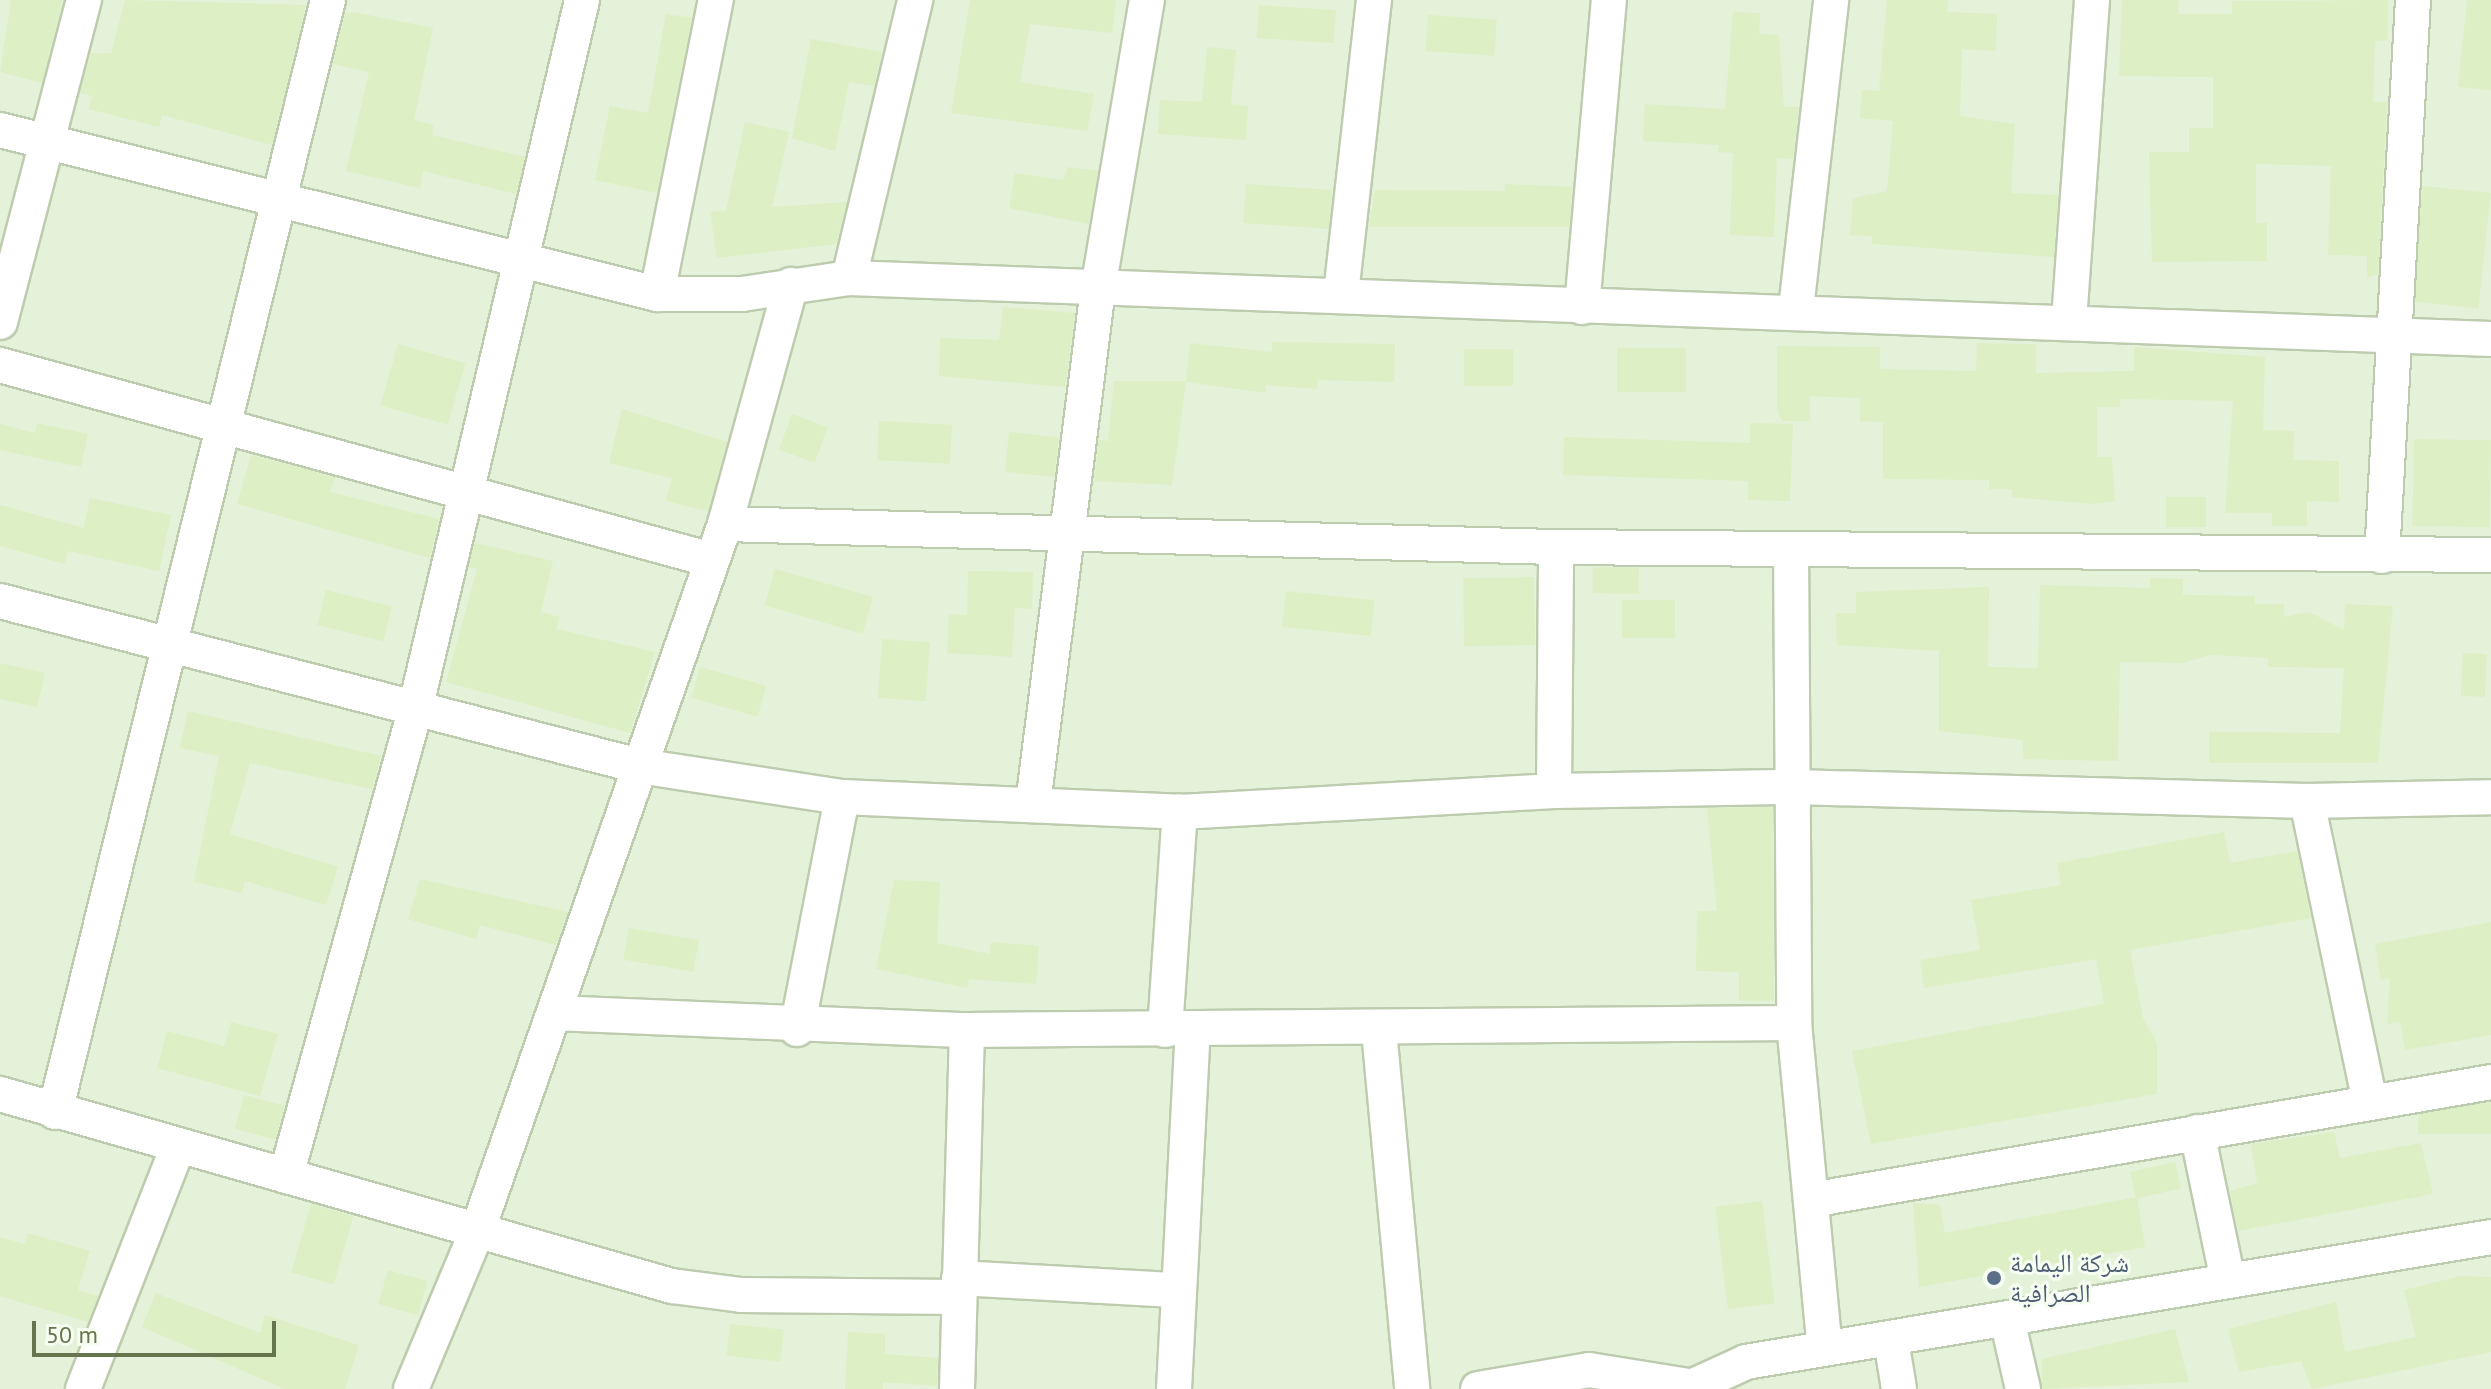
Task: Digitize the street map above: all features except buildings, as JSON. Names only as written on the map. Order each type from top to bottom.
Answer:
[{"type":"street","points":[[0,322],[84,0]]},
{"type":"street","points":[[55,1112],[283,198],[328,0]]},
{"type":"street","points":[[286,1176],[415,710],[582,0]]},
{"type":"street","points":[[657,294],[716,0]]},
{"type":"street","points":[[849,278],[915,0]]},
{"type":"street","points":[[1033,804],[1063,534],[1098,289],[1147,0]]},
{"type":"street","points":[[1341,294],[1374,0]]},
{"type":"street","points":[[1582,307],[1609,0]]},
{"type":"street","points":[[1796,309],[1831,0]]},
{"type":"street","points":[[2069,321],[2092,0]]},
{"type":"street","points":[[2382,556],[2413,0]]},
{"type":"street","points":[[0,130],[283,198],[520,264],[657,294],[700,297],[849,278],[1098,289],[1341,294],[1582,307],[1796,309],[2491,339]]},
{"type":"street","points":[[411,1389],[478,1229],[725,524],[791,285]]},
{"type":"street","points":[[0,365],[226,430],[712,560]]},
{"type":"street","points":[[725,524],[1556,547],[2491,555]]},
{"type":"street","points":[[1554,791],[1556,547]]},
{"type":"street","points":[[1791,549],[1795,787],[1794,1023],[1825,1348]]},
{"type":"street","points":[[0,601],[172,650],[639,766],[842,797],[1180,812],[1554,791],[1795,787],[2307,801],[2491,797]]},
{"type":"street","points":[[797,1029],[842,797]]},
{"type":"street","points":[[2307,801],[2370,1102]]},
{"type":"street","points":[[1174,1389],[1180,812]]},
{"type":"street","points":[[554,1013],[797,1029],[1379,1030],[1794,1023]]},
{"type":"street","points":[[957,1389],[967,1030]]},
{"type":"street","points":[[1379,1030],[1412,1389]]},
{"type":"street","points":[[1811,1200],[2491,1082]]},
{"type":"street","points":[[0,1094],[672,1286],[741,1295],[959,1288],[1176,1290]]},
{"type":"street","points":[[2197,1132],[2228,1281]]},
{"type":"street","points":[[83,1389],[178,1146]]},
{"type":"street","points":[[1478,1389],[1589,1370],[1688,1388],[1746,1362],[2491,1237]]},
{"type":"street","points":[[2007,1319],[2023,1389]]},
{"type":"street","points":[[1891,1340],[1899,1389]]},
{"type":"shaded area","points":[[0,0],[2491,0],[2491,1389],[0,1389]]},
{"type":"place","name":"شركة اليمامة الصرافية","points":[[1994,1278]]}]
